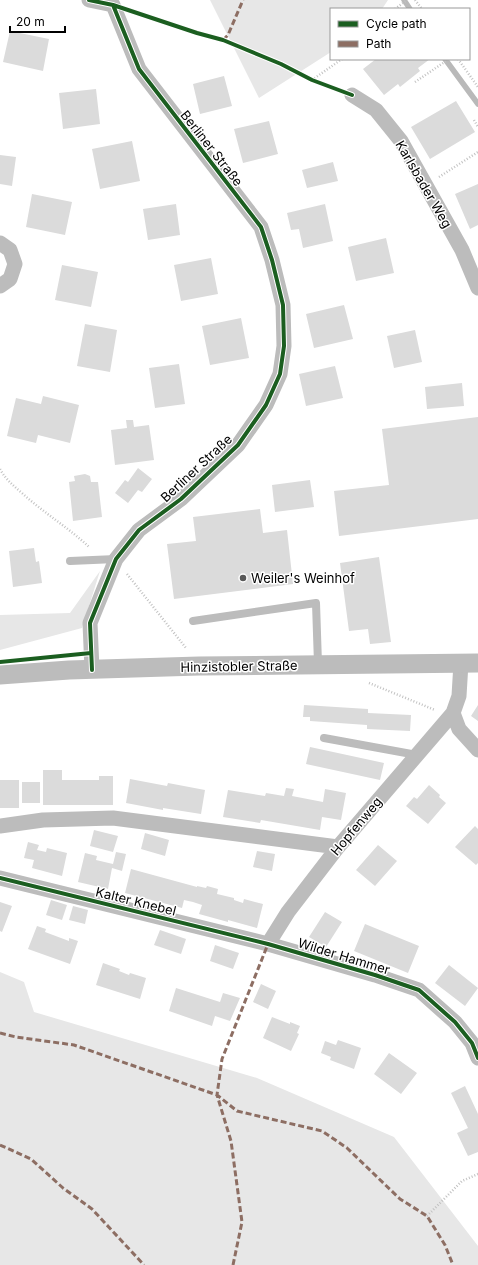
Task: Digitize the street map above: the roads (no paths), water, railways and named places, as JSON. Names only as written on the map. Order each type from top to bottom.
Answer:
[{"type":"street","name":"Berliner Straße","points":[[89,0],[113,2],[139,69],[204,156],[261,227],[272,260],[283,305],[284,346],[280,374],[266,405],[238,445],[181,499],[139,530],[116,559],[90,623],[92,670]]},
{"type":"street","name":"Karlsbader Weg","points":[[352,95],[376,110],[401,141],[462,250],[478,288]]},
{"type":"street","points":[[0,243],[10,250],[15,264],[10,279],[0,286]]},
{"type":"street","points":[[469,663],[453,713],[459,729],[478,750]]},
{"type":"street","name":"Hinzistobler Straße","points":[[0,675],[45,671],[200,666],[469,663]]},
{"type":"street","name":"Hopfenweg","points":[[268,944],[288,912],[338,847],[453,713]]},
{"type":"street","points":[[0,826],[43,820],[113,818],[338,847]]},
{"type":"street","name":"Kalter Knebel","points":[[0,878],[268,944]]},
{"type":"street","name":"Wilder Hammer","points":[[268,944],[375,975],[419,990],[455,1022],[472,1043],[478,1058]]},
{"type":"lane","points":[[70,561],[116,559]]},
{"type":"lane","points":[[193,620],[316,603],[318,664]]},
{"type":"lane","points":[[324,738],[417,755]]},
{"type":"waterway","points":[[404,0],[409,8]]},
{"type":"waterway","points":[[446,60],[478,104]]},
{"type":"place","name":"Weiler's Weinhof","points":[[243,578]]}]
